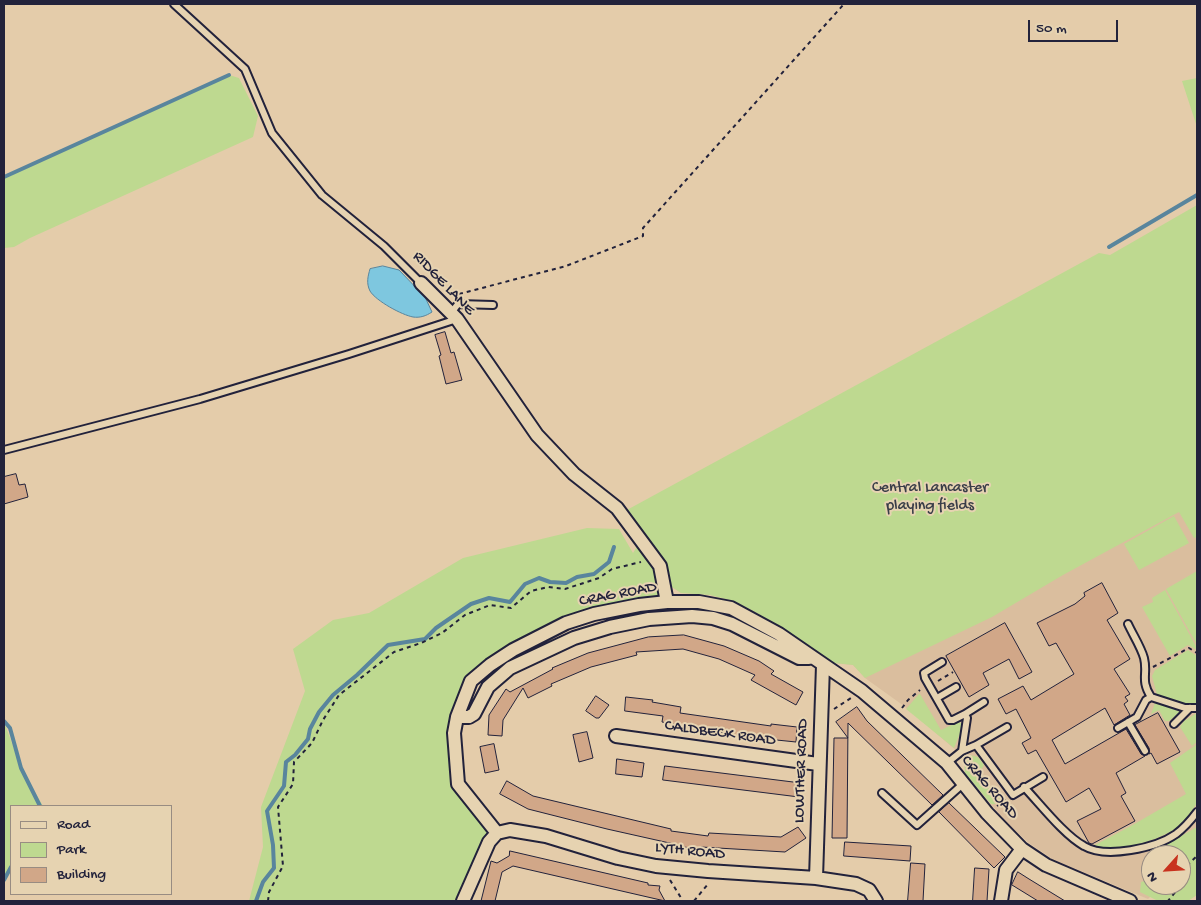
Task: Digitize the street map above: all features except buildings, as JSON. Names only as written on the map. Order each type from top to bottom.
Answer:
[{"type":"street","name":"RIDGE LANE","points":[[421,284],[450,313],[537,434],[574,474],[617,508],[660,566],[667,602]]},
{"type":"street","name":"CRAG ROAD","points":[[497,833],[458,784],[454,733],[457,717],[471,681],[490,664],[513,650],[566,624],[594,614],[639,605],[667,602],[699,602],[731,608],[779,634],[817,662],[862,691],[947,763],[987,813],[1022,849],[1046,865],[1130,901]]},
{"type":"street","name":"CRAG ROAD","points":[[457,717],[469,717],[474,714],[488,687],[510,668],[574,638],[610,627],[649,619],[692,616],[713,618],[732,624],[799,658],[817,662]]},
{"type":"street","name":"LOWTHER ROAD","points":[[816,878],[820,718],[817,662]]},
{"type":"street","name":"CALDBECK ROAD","points":[[616,736],[818,764]]},
{"type":"street","name":"LYTH ROAD","points":[[497,833],[510,830],[546,836],[618,858],[671,867],[816,878],[856,884],[869,890],[876,901]]},
{"type":"street","points":[[463,901],[489,842],[497,833]]},
{"type":"street","points":[[1001,901],[1006,870],[1022,849]]},
{"type":"lane","name":"RIDGE LANE","points":[[174,4],[245,69],[272,133],[322,196],[384,246],[421,284]]},
{"type":"lane","points":[[4,450],[200,399],[349,354],[450,313],[458,304],[493,305]]},
{"type":"lane","points":[[1128,624],[1143,656],[1145,667],[1143,677],[1151,697]]},
{"type":"lane","points":[[942,662],[924,673],[949,720],[954,720],[984,702]]},
{"type":"lane","points":[[937,698],[956,687]]},
{"type":"lane","points":[[1118,728],[1138,717],[1146,700],[1151,697],[1194,708]]},
{"type":"lane","points":[[1174,724],[1194,708]]},
{"type":"lane","points":[[962,751],[967,718],[965,714]]},
{"type":"lane","points":[[1128,722],[1145,751]]},
{"type":"lane","points":[[947,763],[962,751],[1007,727]]},
{"type":"lane","points":[[976,745],[1013,795],[1043,777]]},
{"type":"lane","points":[[882,793],[917,825],[964,783]]},
{"type":"lane","points":[[1024,787],[1075,841],[1087,848],[1100,852],[1119,852],[1161,842],[1176,834],[1190,822],[1197,812]]},
{"type":"path","points":[[450,313],[457,295],[566,266],[643,236],[643,228],[844,4]]},
{"type":"path","points":[[268,901],[269,892],[284,866],[278,807],[293,784],[294,762],[312,742],[323,720],[339,696],[394,652],[421,643],[442,633],[465,615],[490,606],[511,608],[531,591],[548,587],[565,589],[599,578],[612,569],[654,559]]},
{"type":"path","points":[[1144,672],[1189,648],[1197,653]]},
{"type":"path","points":[[820,718],[862,691]]},
{"type":"path","points":[[987,813],[1013,795]]},
{"type":"path","points":[[671,867],[670,880],[683,901]]},
{"type":"path","points":[[694,901],[708,884],[708,871]]},
{"type":"path","points":[[1151,901],[1168,901],[1173,895]]},
{"type":"shaded area","points":[[1197,416],[1197,849],[1191,851],[1191,845],[1141,845],[1141,895],[1152,895],[1148,899],[1054,860],[1029,843],[1007,823],[965,773],[964,757],[904,706],[865,678],[853,665],[834,663],[757,613],[733,601],[710,595],[681,593],[672,587],[663,565]]},
{"type":"green space","points":[[229,75],[239,78],[258,116],[253,137],[14,247],[4,248],[4,177]]},
{"type":"green space","points":[[1197,78],[1197,127],[1182,81]]},
{"type":"green space","name":"Central Lancaster playing fields","points":[[1197,205],[1197,537],[1194,538],[1179,512],[1063,575],[992,617],[865,678],[853,665],[834,663],[757,613],[733,601],[710,595],[681,593],[672,587],[663,565],[625,511],[1099,253],[1110,255]]},
{"type":"green space","points":[[1174,516],[1189,543],[1139,570],[1124,544]]},
{"type":"green space","points":[[587,528],[619,529],[633,553],[641,540],[660,566],[667,602],[566,623],[471,681],[457,717],[458,784],[497,833],[463,901],[249,901],[263,847],[261,807],[305,691],[293,649],[333,620],[369,613],[463,558]]},
{"type":"green space","points":[[1197,571],[1197,645],[1166,589]]},
{"type":"green space","points":[[1165,590],[1197,650],[1188,645],[1170,656],[1142,607],[1153,602],[1152,598]]},
{"type":"green space","points":[[1188,650],[1197,656],[1197,706],[1173,701],[1157,695],[1152,676],[1155,670]]},
{"type":"green space","points":[[919,694],[941,730],[958,722],[963,726],[954,748],[906,709]]},
{"type":"green space","points":[[1158,702],[1180,712],[1169,721],[1165,721],[1159,710],[1151,714],[1155,703]]},
{"type":"green space","points":[[1197,713],[1197,742],[1192,746],[1180,727],[1184,721]]},
{"type":"green space","points":[[4,722],[22,770],[42,805],[10,805],[10,870],[4,878]]},
{"type":"green space","points":[[1197,744],[1197,803],[1185,821],[1172,831],[1136,845],[1113,849],[1093,846],[1186,794],[1170,763]]},
{"type":"green space","points":[[970,755],[978,757],[984,765],[979,773],[1000,798],[995,804],[991,804],[965,773],[964,757]]},
{"type":"green space","points":[[1197,827],[1197,895],[1188,901],[1158,901],[1146,895],[1191,895],[1191,845],[1166,845]]},
{"type":"water","points":[[383,266],[399,270],[425,297],[432,312],[421,317],[408,316],[396,311],[373,295],[368,285],[370,269]]},
{"type":"waterway","points":[[4,177],[229,75]]},
{"type":"waterway","points":[[1109,247],[1197,195]]},
{"type":"waterway","points":[[256,901],[263,882],[274,868],[273,845],[267,811],[284,786],[286,762],[295,755],[308,739],[310,729],[319,712],[333,695],[388,645],[425,639],[436,628],[471,604],[489,598],[510,602],[525,584],[539,578],[550,582],[566,583],[577,577],[594,574],[609,562],[614,547]]},
{"type":"waterway","points":[[4,721],[10,728],[21,768],[40,805]]},
{"type":"waterway","points":[[4,880],[10,869]]}]
